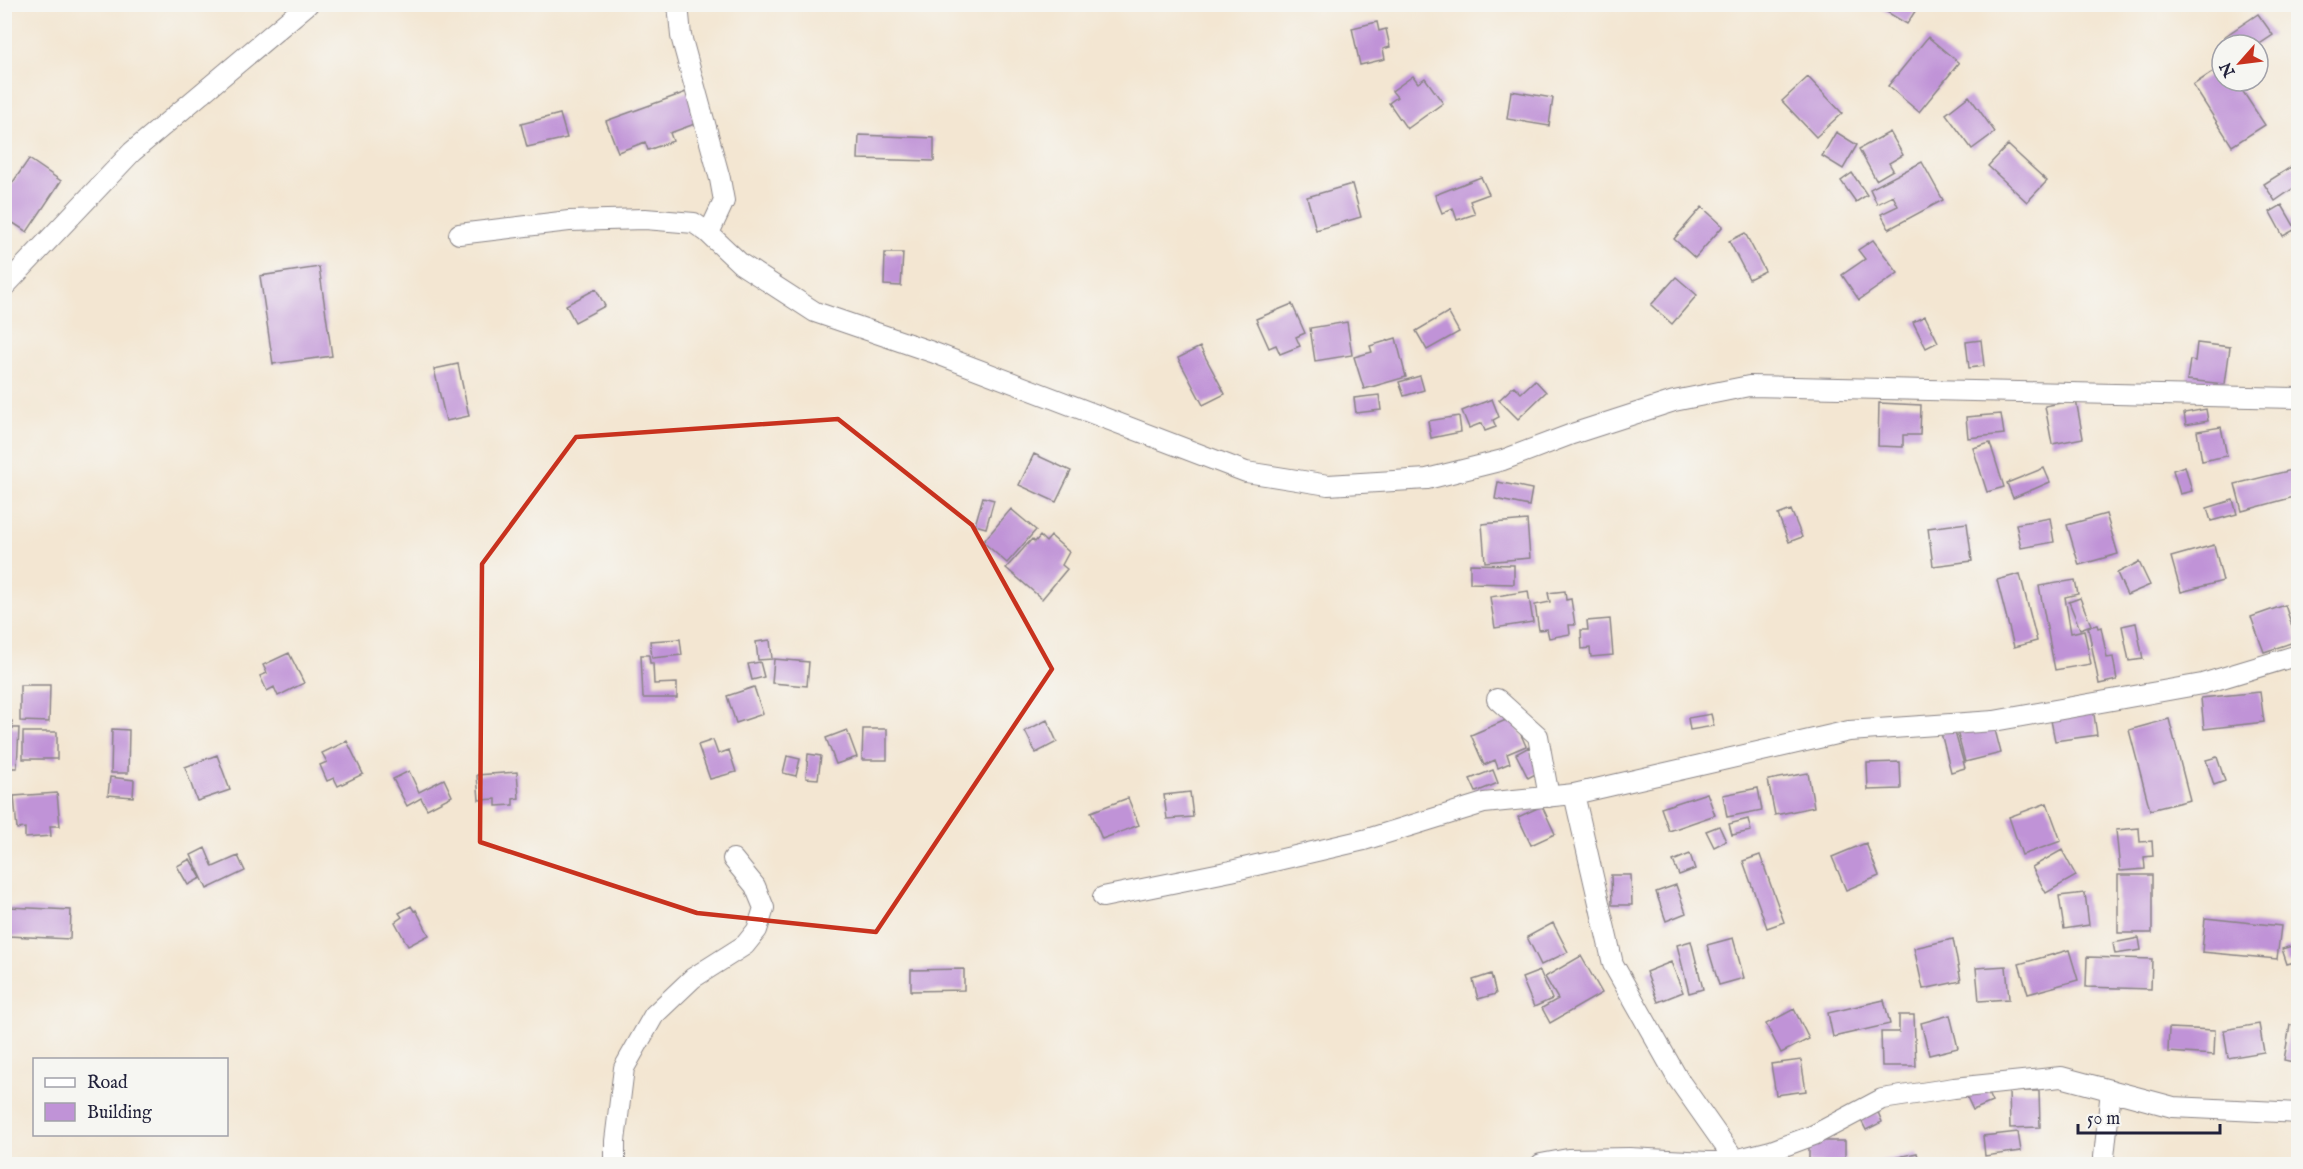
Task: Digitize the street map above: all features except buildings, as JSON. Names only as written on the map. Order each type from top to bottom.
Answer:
[{"type":"street","points":[[4,287],[132,152],[308,4]]},
{"type":"street","points":[[678,4],[681,36],[724,201],[709,233]]},
{"type":"street","points":[[459,234],[569,221],[645,219],[694,224],[709,233],[741,264],[815,312],[932,352],[1246,472],[1328,485],[1427,479],[1503,460],[1674,400],[1749,386],[2298,398]]},
{"type":"street","points":[[1103,897],[1231,871],[1364,840],[1484,803],[1574,794],[1849,730],[1994,721],[2202,684],[2298,655]]},
{"type":"street","points":[[1497,699],[1538,736],[1549,797]]},
{"type":"street","points":[[1574,794],[1613,964],[1678,1079],[1735,1160]]},
{"type":"street","points":[[615,1164],[615,1141],[624,1068],[654,1015],[693,978],[745,945],[757,930],[764,908],[755,886],[733,859]]},
{"type":"street","points":[[1542,1164],[1568,1159],[1629,1158],[1707,1163],[1735,1160],[1814,1135],[1882,1099],[1954,1088],[2061,1077],[2173,1107],[2298,1113]]},
{"type":"street","points":[[2106,1164],[2104,1157],[2111,1090]]},
{"type":"highlighted area","points":[[838,419],[972,525],[1052,669],[876,932],[697,913],[480,842],[482,564],[576,437]]}]
